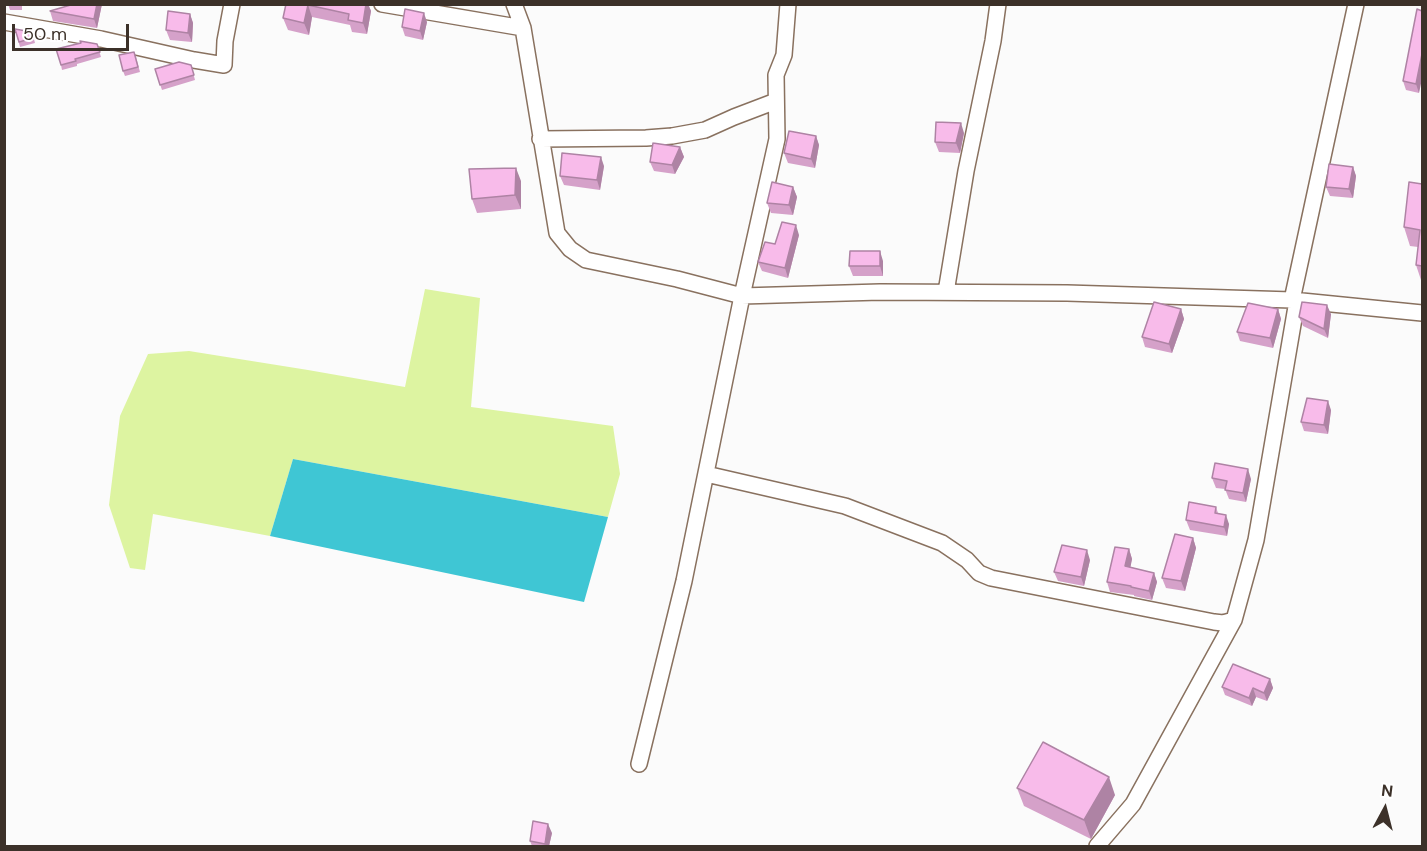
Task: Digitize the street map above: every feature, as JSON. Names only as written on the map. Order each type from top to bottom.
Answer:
[{"type":"street","points":[[4,22],[101,39],[224,65],[225,41],[232,4]]},
{"type":"street","points":[[382,4],[523,28]]},
{"type":"street","points":[[514,4],[523,28],[557,233],[570,249],[586,260],[677,279],[742,296],[880,292],[1067,293],[1295,301],[1422,314]]},
{"type":"street","points":[[639,764],[684,580],[742,296],[777,139],[776,75],[784,55],[788,4]]},
{"type":"street","points":[[946,292],[966,171],[993,41],[998,4]]},
{"type":"street","points":[[1097,846],[1133,804],[1234,620],[1256,540],[1295,301],[1356,4]]},
{"type":"street","points":[[540,139],[672,136],[705,130],[776,101]]},
{"type":"street","points":[[706,474],[845,506],[942,543],[967,560],[979,573],[990,578],[1223,623],[1234,620]]},
{"type":"green space","points":[[425,289],[480,298],[471,407],[613,426],[620,474],[608,517],[293,459],[270,536],[153,514],[145,570],[130,568],[109,505],[120,416],[148,354],[189,351],[405,387]]},
{"type":"water","points":[[293,459],[608,517],[584,602],[270,536]]},
{"type":"building","points":[[74,4],[97,4],[94,19],[50,11]]},
{"type":"building","points":[[286,4],[366,4],[363,23],[348,20],[349,14],[308,5],[304,23],[283,18]]},
{"type":"building","points":[[405,9],[424,13],[420,31],[402,27]]},
{"type":"building","points":[[1417,9],[1422,11],[1422,54],[1416,84],[1403,81]]},
{"type":"building","points":[[168,11],[190,14],[188,33],[166,30]]},
{"type":"building","points":[[15,29],[32,32],[33,38],[19,42]]},
{"type":"building","points":[[80,41],[97,44],[100,52],[61,65],[56,49],[81,43]]},
{"type":"building","points":[[134,52],[138,67],[123,71],[119,55]]},
{"type":"building","points":[[179,62],[191,65],[194,75],[160,85],[155,69]]},
{"type":"building","points":[[936,122],[961,123],[956,143],[935,142]]},
{"type":"building","points":[[789,131],[816,136],[811,159],[784,153]]},
{"type":"building","points":[[653,143],[680,147],[672,165],[650,162]]},
{"type":"building","points":[[562,153],[601,157],[597,180],[560,176]]},
{"type":"building","points":[[1329,164],[1353,167],[1349,189],[1326,187]]},
{"type":"building","points":[[516,168],[515,195],[472,199],[469,169]]},
{"type":"building","points":[[772,182],[793,187],[789,205],[767,203]]},
{"type":"building","points":[[1409,182],[1422,184],[1422,266],[1416,265],[1420,230],[1404,227]]},
{"type":"building","points":[[782,222],[796,225],[785,268],[758,262],[765,242],[775,244]]},
{"type":"building","points":[[850,251],[880,251],[880,266],[849,266]]},
{"type":"building","points":[[1154,302],[1181,309],[1169,344],[1142,337]]},
{"type":"building","points":[[1302,302],[1327,305],[1324,329],[1299,317]]},
{"type":"building","points":[[1248,303],[1278,309],[1270,338],[1237,332]]},
{"type":"building","points":[[1307,398],[1328,401],[1324,425],[1301,422]]},
{"type":"building","points":[[1215,463],[1248,469],[1243,493],[1225,490],[1227,481],[1212,478]]},
{"type":"building","points":[[1189,502],[1216,507],[1215,513],[1226,515],[1224,527],[1186,520]]},
{"type":"building","points":[[1175,534],[1193,538],[1181,581],[1162,578]]},
{"type":"building","points":[[1062,545],[1087,550],[1081,577],[1054,572]]},
{"type":"building","points":[[1115,547],[1129,549],[1125,566],[1154,573],[1149,591],[1107,582]]},
{"type":"building","points":[[1233,664],[1270,679],[1264,693],[1253,688],[1249,698],[1222,687]]},
{"type":"building","points":[[1043,742],[1109,777],[1084,820],[1017,788]]},
{"type":"building","points":[[533,821],[548,824],[545,844],[530,841]]}]
